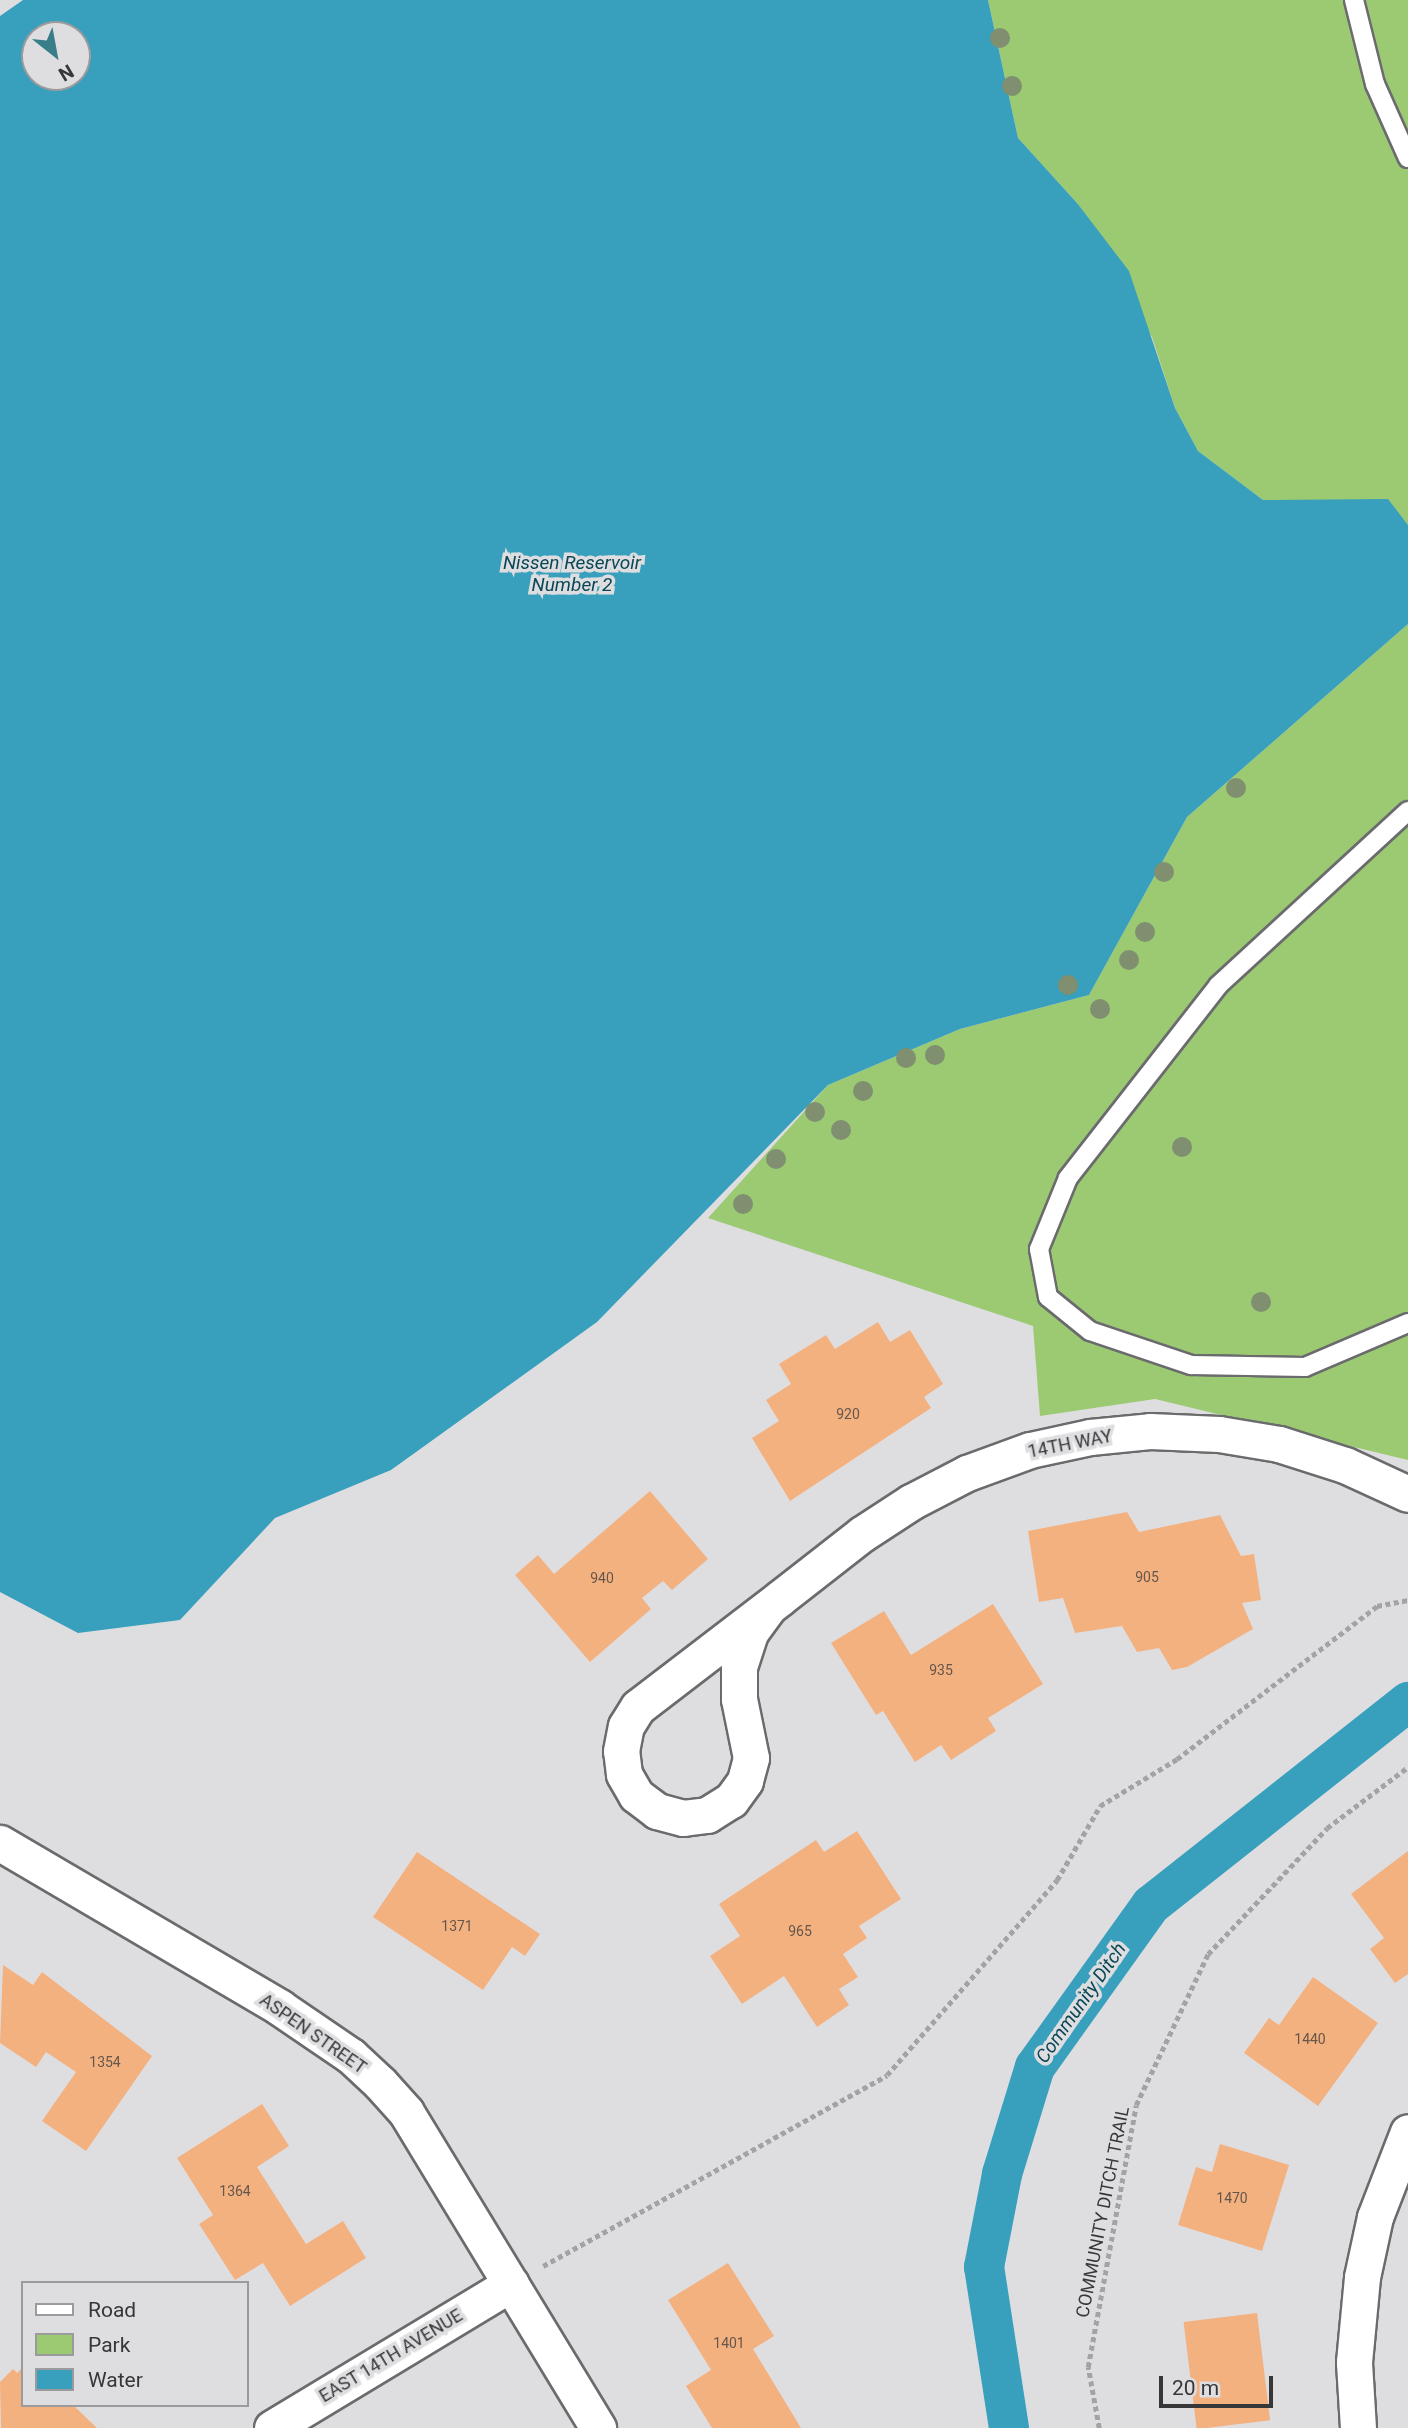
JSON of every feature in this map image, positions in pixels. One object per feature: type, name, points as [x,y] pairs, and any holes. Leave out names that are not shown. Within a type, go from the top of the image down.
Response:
[{"type":"street","name":"14TH WAY","points":[[768,1608],[750,1633],[739,1667],[739,1699],[751,1758],[745,1781],[731,1800],[707,1815],[683,1818],[657,1811],[636,1795],[624,1774],[621,1751],[626,1726],[638,1707],[862,1534],[922,1496],[967,1473],[1030,1450],[1090,1437],[1150,1431],[1219,1434],[1279,1444],[1345,1465],[1408,1494]]},
{"type":"street","name":"ASPEN STREET","points":[[0,1843],[279,2007],[351,2056],[406,2112],[598,2428]]},
{"type":"street","points":[[1358,2428],[1354,2362],[1362,2277],[1376,2217],[1408,2132]]},
{"type":"street","name":"EAST 14TH AVENUE","points":[[272,2428],[511,2284]]},
{"type":"lane","points":[[1354,0],[1375,84],[1408,158]]},
{"type":"lane","points":[[1408,811],[1218,986],[1068,1178],[1039,1249],[1048,1297],[1090,1332],[1191,1365],[1305,1367],[1408,1323]]},
{"type":"path","points":[[511,2284],[887,2075],[1058,1880],[1100,1805],[1177,1759],[1377,1606],[1408,1600]]},
{"type":"path","name":"COMMUNITY DITCH TRAIL","points":[[1098,2428],[1088,2367],[1136,2105],[1208,1954],[1327,1828],[1408,1767]]},
{"type":"green space","points":[[988,0],[1408,0],[1408,525],[1388,500],[1263,500],[1198,451],[1175,408],[1152,337],[1077,203],[1018,138]]},
{"type":"green space","points":[[1408,624],[1408,1460],[1155,1399],[1040,1416],[1033,1326],[708,1218],[828,1085],[960,1029],[1089,995],[1187,817]]},
{"type":"water","name":"Nissen Reservoir Number 2","points":[[23,0],[988,0],[1018,138],[1077,203],[1129,271],[1175,408],[1198,451],[1263,500],[1388,499],[1408,525],[1408,624],[1187,817],[1089,995],[960,1029],[828,1085],[597,1322],[391,1470],[275,1518],[180,1620],[78,1633],[0,1592],[0,16]]},
{"type":"building","points":[[878,1322],[890,1342],[910,1330],[943,1384],[924,1397],[931,1408],[790,1501],[752,1438],[779,1421],[766,1400],[791,1384],[779,1364],[826,1335],[835,1349]]},
{"type":"building","points":[[650,1491],[708,1559],[672,1590],[663,1581],[642,1598],[651,1609],[590,1662],[515,1575],[538,1555],[554,1574]]},
{"type":"building","points":[[1127,1512],[1139,1532],[1220,1515],[1241,1556],[1254,1554],[1261,1600],[1242,1603],[1253,1629],[1187,1667],[1172,1670],[1159,1648],[1137,1652],[1122,1626],[1075,1633],[1063,1598],[1039,1602],[1028,1531]]},
{"type":"building","points":[[993,1604],[1043,1684],[988,1718],[996,1731],[951,1760],[941,1745],[915,1762],[883,1711],[876,1715],[831,1643],[884,1611],[911,1655]]},
{"type":"building","points":[[857,1831],[901,1899],[859,1926],[867,1938],[843,1954],[858,1977],[839,1989],[849,2005],[817,2027],[784,1976],[742,2004],[710,1956],[740,1936],[719,1904],[816,1840],[824,1852]]},
{"type":"building","points":[[1408,1851],[1408,1974],[1395,1983],[1370,1949],[1384,1938],[1351,1894]]},
{"type":"building","points":[[417,1852],[540,1934],[525,1956],[512,1947],[483,1990],[373,1917]]},
{"type":"building","points":[[3,1965],[33,1985],[42,1972],[152,2056],[86,2151],[42,2121],[76,2072],[46,2052],[36,2067],[0,2043]]},
{"type":"building","points":[[1313,1977],[1378,2023],[1318,2106],[1244,2053],[1269,2018],[1279,2025]]},
{"type":"building","points":[[262,2104],[289,2146],[257,2167],[306,2244],[343,2221],[366,2258],[290,2306],[263,2263],[235,2280],[199,2224],[213,2215],[177,2158]]},
{"type":"building","points":[[1220,2144],[1289,2165],[1262,2251],[1178,2225],[1196,2167],[1212,2172]]},
{"type":"building","points":[[728,2263],[774,2336],[753,2349],[801,2428],[712,2428],[686,2386],[711,2370],[668,2300]]},
{"type":"building","points":[[1257,2313],[1270,2420],[1197,2428],[1184,2322]]},
{"type":"building","points":[[13,2369],[17,2373],[21,2369],[21,2407],[75,2407],[97,2428],[1,2428],[0,2382]]},
{"type":"waterway","name":"Community Ditch","points":[[1009,2428],[984,2267],[1002,2174],[1035,2067],[1151,1905],[1408,1702]]}]
